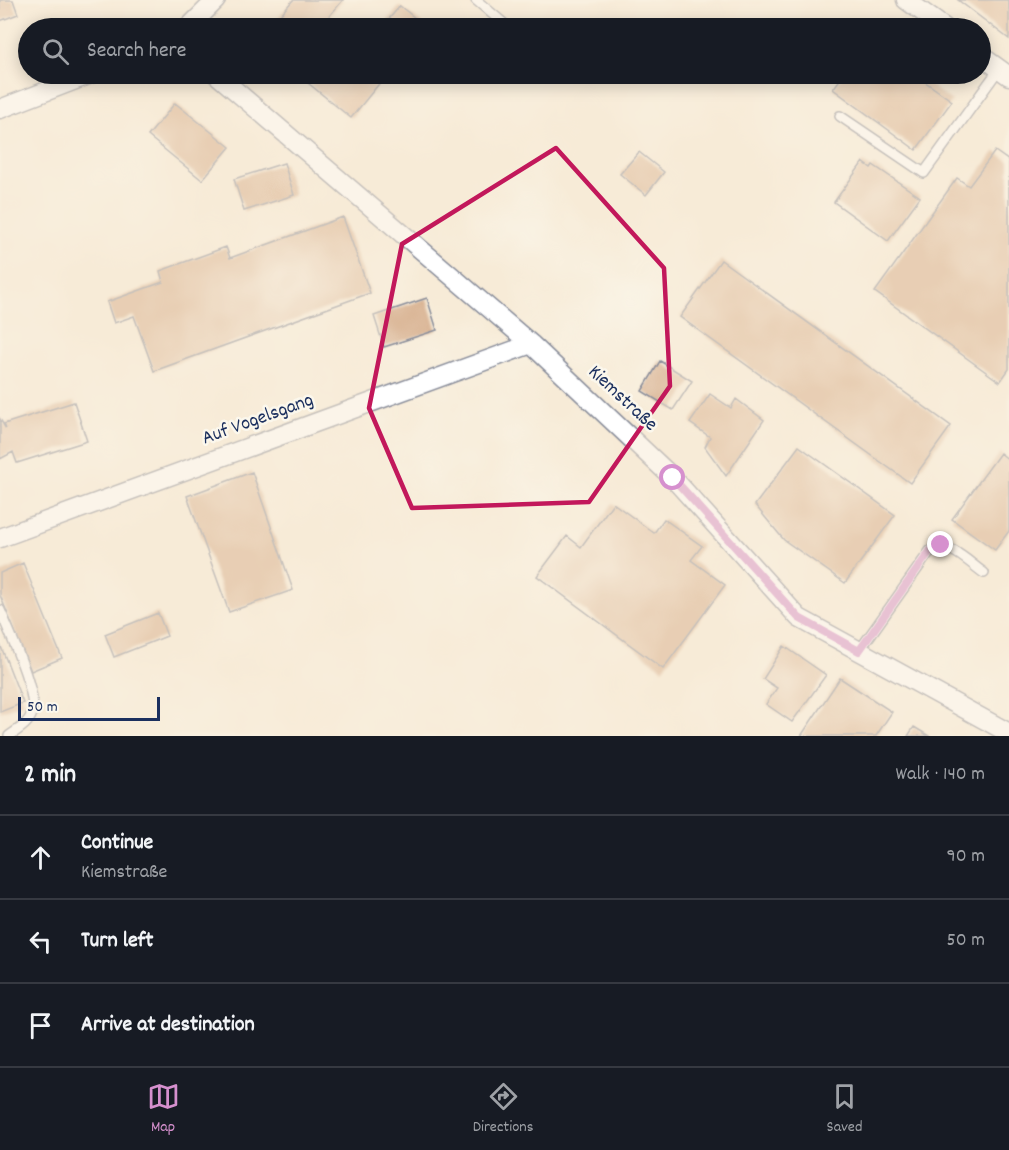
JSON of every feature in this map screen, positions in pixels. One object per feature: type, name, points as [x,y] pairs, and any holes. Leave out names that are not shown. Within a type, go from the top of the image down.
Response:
[{"type":"street","points":[[198,18],[216,0]]},
{"type":"street","points":[[906,0],[931,18]]},
{"type":"street","points":[[991,62],[1004,72]]},
{"type":"street","points":[[0,109],[65,84]]},
{"type":"street","name":"Kiemstraße","points":[[228,84],[531,344],[673,478],[799,618],[1009,733]]},
{"type":"street","name":"Auf Vogelsgang","points":[[0,538],[531,344]]},
{"type":"lane","points":[[476,0],[497,18]]},
{"type":"lane","points":[[840,116],[924,173],[1004,72]]},
{"type":"lane","points":[[859,651],[935,547],[941,545],[951,550],[984,573]]},
{"type":"lane","points":[[0,610],[20,659],[33,700],[32,714],[25,724],[9,736]]},
{"type":"highlighted area","points":[[556,148],[664,268],[670,386],[589,502],[412,508],[369,408],[402,244]]},
{"type":"building","points":[[0,0],[13,0],[18,14],[0,21]]},
{"type":"building","points":[[293,0],[343,0],[328,18],[278,18]]},
{"type":"building","points":[[958,0],[1009,0],[1009,39],[991,25],[991,18],[982,18]]},
{"type":"building","points":[[400,6],[415,18],[390,18]]},
{"type":"building","points":[[309,84],[379,84],[351,118]]},
{"type":"building","points":[[837,84],[928,84],[952,101],[916,150],[833,89]]},
{"type":"building","points":[[175,103],[230,147],[202,180],[148,136]]},
{"type":"building","points":[[995,151],[1009,161],[1009,369],[1000,382],[875,292],[957,178],[969,186]]},
{"type":"building","points":[[639,152],[664,172],[646,195],[620,174]]},
{"type":"building","points":[[863,162],[871,168],[873,165],[920,197],[888,241],[834,202]]},
{"type":"building","points":[[284,163],[294,195],[244,211],[234,179]]},
{"type":"building","points":[[343,217],[370,293],[154,371],[134,316],[114,323],[107,302],[163,282],[160,271],[226,247],[230,258]]},
{"type":"building","points":[[721,260],[951,426],[910,483],[680,317]]},
{"type":"building","points":[[427,298],[437,330],[384,347],[374,316]]},
{"type":"building","points":[[660,361],[692,381],[673,410],[642,391]]},
{"type":"building","points":[[710,394],[731,408],[736,399],[764,420],[726,476],[705,447],[710,437],[690,423]]},
{"type":"building","points":[[74,402],[87,441],[17,463],[13,452],[0,459],[0,419],[6,429],[4,424]]},
{"type":"building","points":[[799,446],[895,515],[845,583],[784,540],[755,505]]},
{"type":"building","points":[[1000,453],[1009,460],[1009,531],[995,550],[952,519]]},
{"type":"building","points":[[252,472],[293,590],[229,612],[187,496]]},
{"type":"building","points":[[613,503],[654,533],[664,519],[702,546],[691,560],[725,585],[663,669],[537,576],[567,536],[581,547]]},
{"type":"building","points":[[23,563],[62,658],[31,671],[0,595],[0,573]]},
{"type":"building","points":[[158,613],[167,636],[114,657],[105,634]]},
{"type":"building","points":[[0,644],[23,703],[0,712]]},
{"type":"building","points":[[784,646],[826,675],[792,722],[766,704],[777,688],[763,679]]},
{"type":"building","points":[[840,678],[892,712],[876,736],[801,736]]},
{"type":"building","points":[[914,727],[929,736],[908,736]]},
{"type":"route","points":[[673,478],[799,618],[859,651],[930,551],[941,545]]}]
